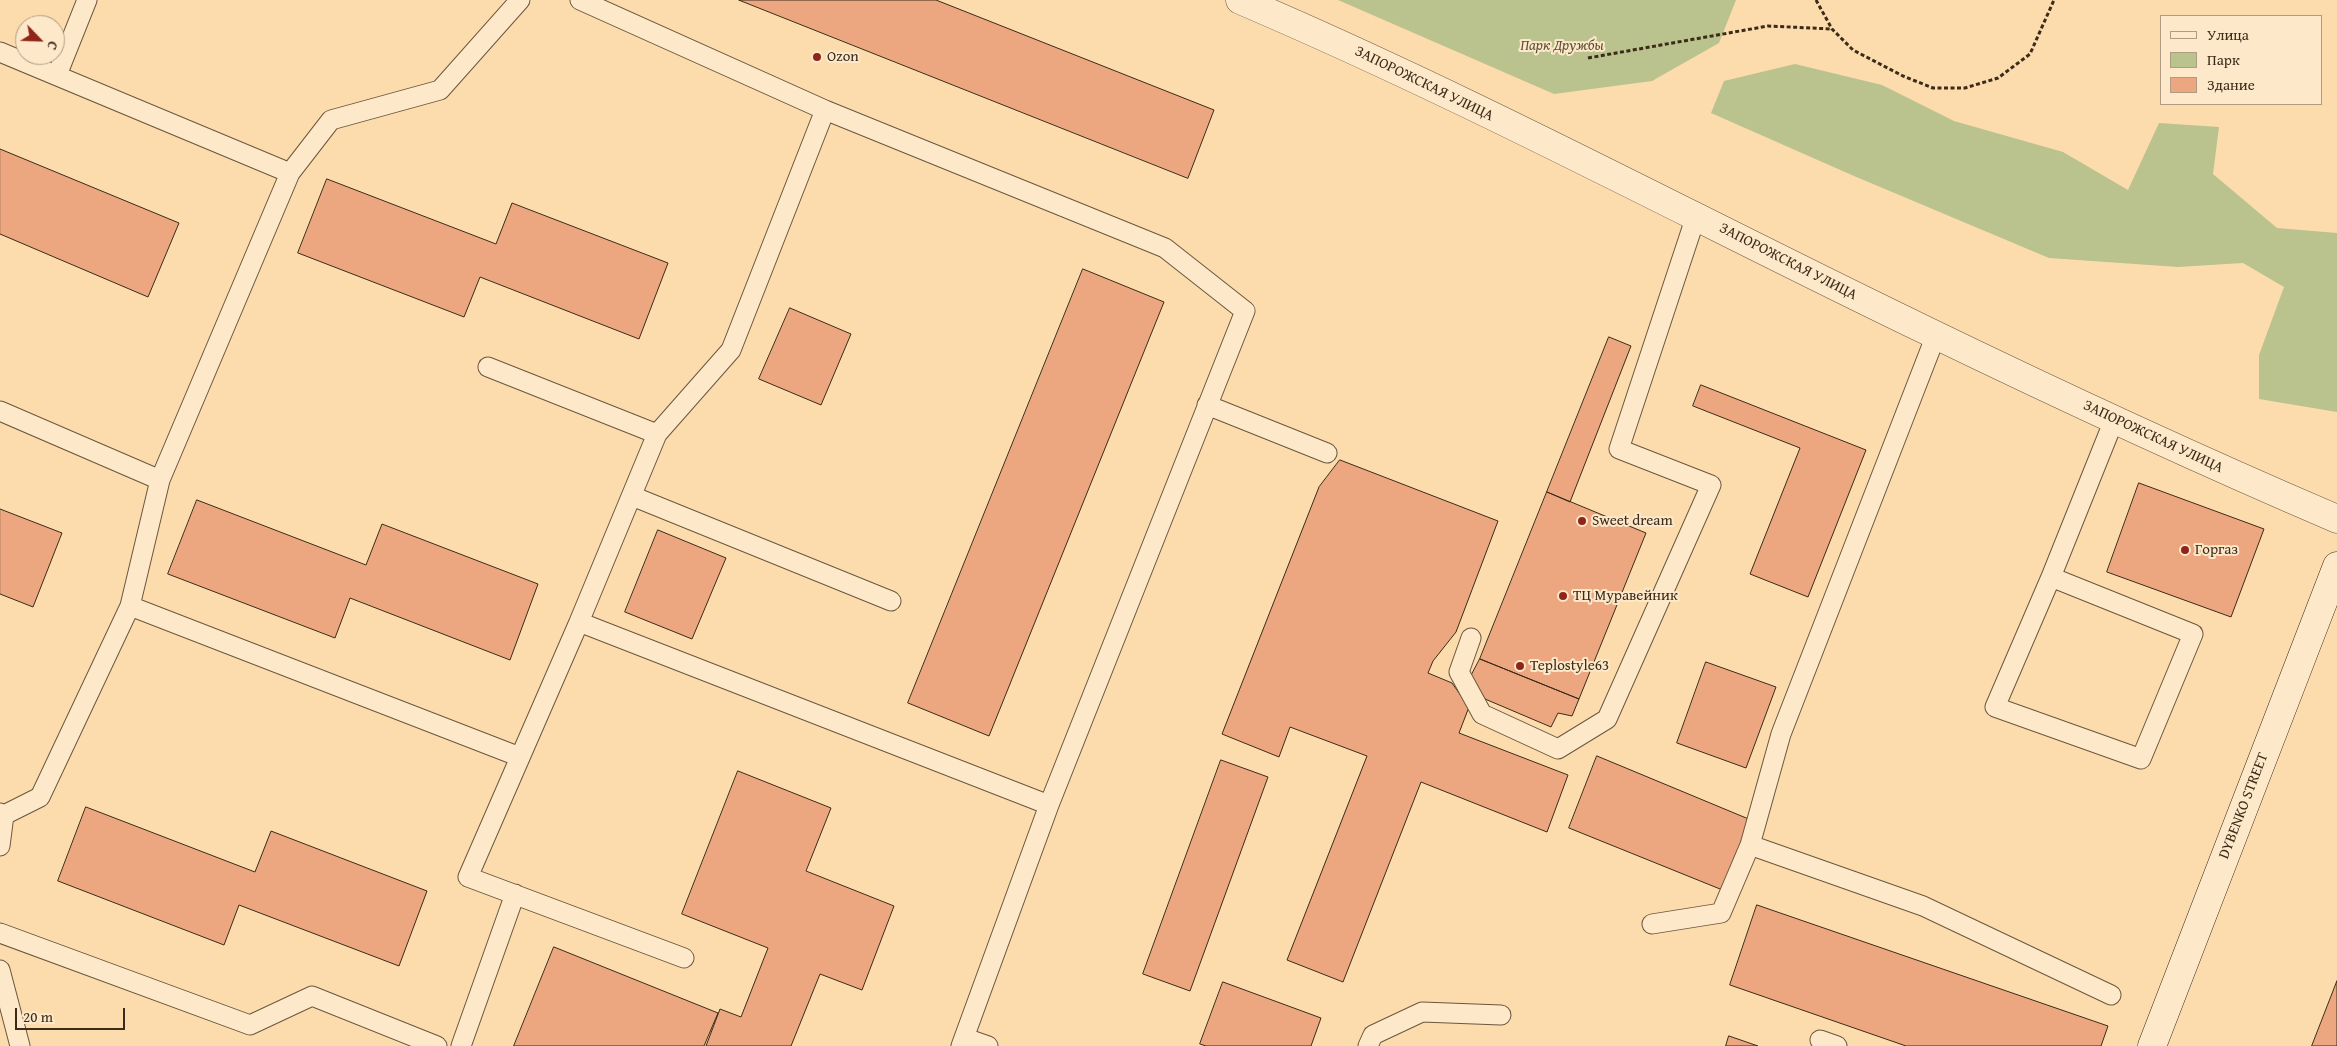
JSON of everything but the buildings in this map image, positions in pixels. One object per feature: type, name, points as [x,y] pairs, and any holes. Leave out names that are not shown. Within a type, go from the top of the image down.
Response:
[{"type":"street","name":"ЗАПОРОЖСКАЯ УЛИЦА","points":[[1240,0],[1350,49],[1696,216],[1936,335],[2177,450],[2337,519]]},
{"type":"street","name":"DYBENKO STREET","points":[[2152,1046],[2337,566]]},
{"type":"lane","points":[[57,75],[87,0]]},
{"type":"lane","points":[[0,846],[2,814],[40,797],[130,606],[160,480],[290,173],[331,120],[440,90],[520,0]]},
{"type":"lane","points":[[580,0],[825,110],[1165,248],[1245,312],[1049,805],[963,1042],[988,1046]]},
{"type":"lane","points":[[0,52],[290,173]]},
{"type":"lane","points":[[684,958],[468,877],[579,622],[657,434],[731,350],[825,110]]},
{"type":"lane","points":[[1471,638],[1459,672],[1482,714],[1558,749],[1607,719],[1711,485],[1619,449],[1696,216]]},
{"type":"lane","points":[[1652,924],[1721,913],[1750,845],[1781,734],[1936,335]]},
{"type":"lane","points":[[488,367],[657,434]]},
{"type":"lane","points":[[1207,405],[1327,453]]},
{"type":"lane","points":[[0,411],[160,480]]},
{"type":"lane","points":[[2051,578],[2193,634],[2141,759],[1995,707],[2051,578],[2114,420]]},
{"type":"lane","points":[[632,496],[891,601]]},
{"type":"lane","points":[[130,606],[520,757]]},
{"type":"lane","points":[[579,622],[1049,805]]},
{"type":"lane","points":[[1750,845],[1922,906],[2111,995]]},
{"type":"lane","points":[[460,1046],[515,894]]},
{"type":"lane","points":[[0,933],[250,1024],[312,996],[437,1046]]},
{"type":"lane","points":[[0,970],[20,1046]]},
{"type":"lane","points":[[1368,1046],[1373,1035],[1422,1012],[1501,1015]]},
{"type":"path","points":[[1816,0],[1832,29],[1853,50],[1904,76],[1933,88],[1965,88],[1998,78],[2030,54],[2054,0]]},
{"type":"path","points":[[1588,58],[1768,26],[1832,29]]},
{"type":"green space","name":"Парк Дружбы","points":[[1338,0],[1736,0],[1719,43],[1652,81],[1554,94]]},
{"type":"green space","points":[[1795,64],[1882,85],[1954,121],[2063,152],[2128,190],[2159,123],[2219,127],[2213,174],[2277,228],[2337,233],[2337,412],[2259,399],[2259,355],[2284,287],[2243,263],[2178,267],[2049,258],[1854,176],[1711,113],[1724,81]]},
{"type":"place","name":"Ozon","points":[[817,57]]},
{"type":"place","name":"Sweet dream","points":[[1582,521]]},
{"type":"place","name":"Горгаз","points":[[2185,550]]},
{"type":"place","name":"ТЦ Муравейник","points":[[1563,596]]},
{"type":"place","name":"Teplostyle63","points":[[1520,666]]}]
